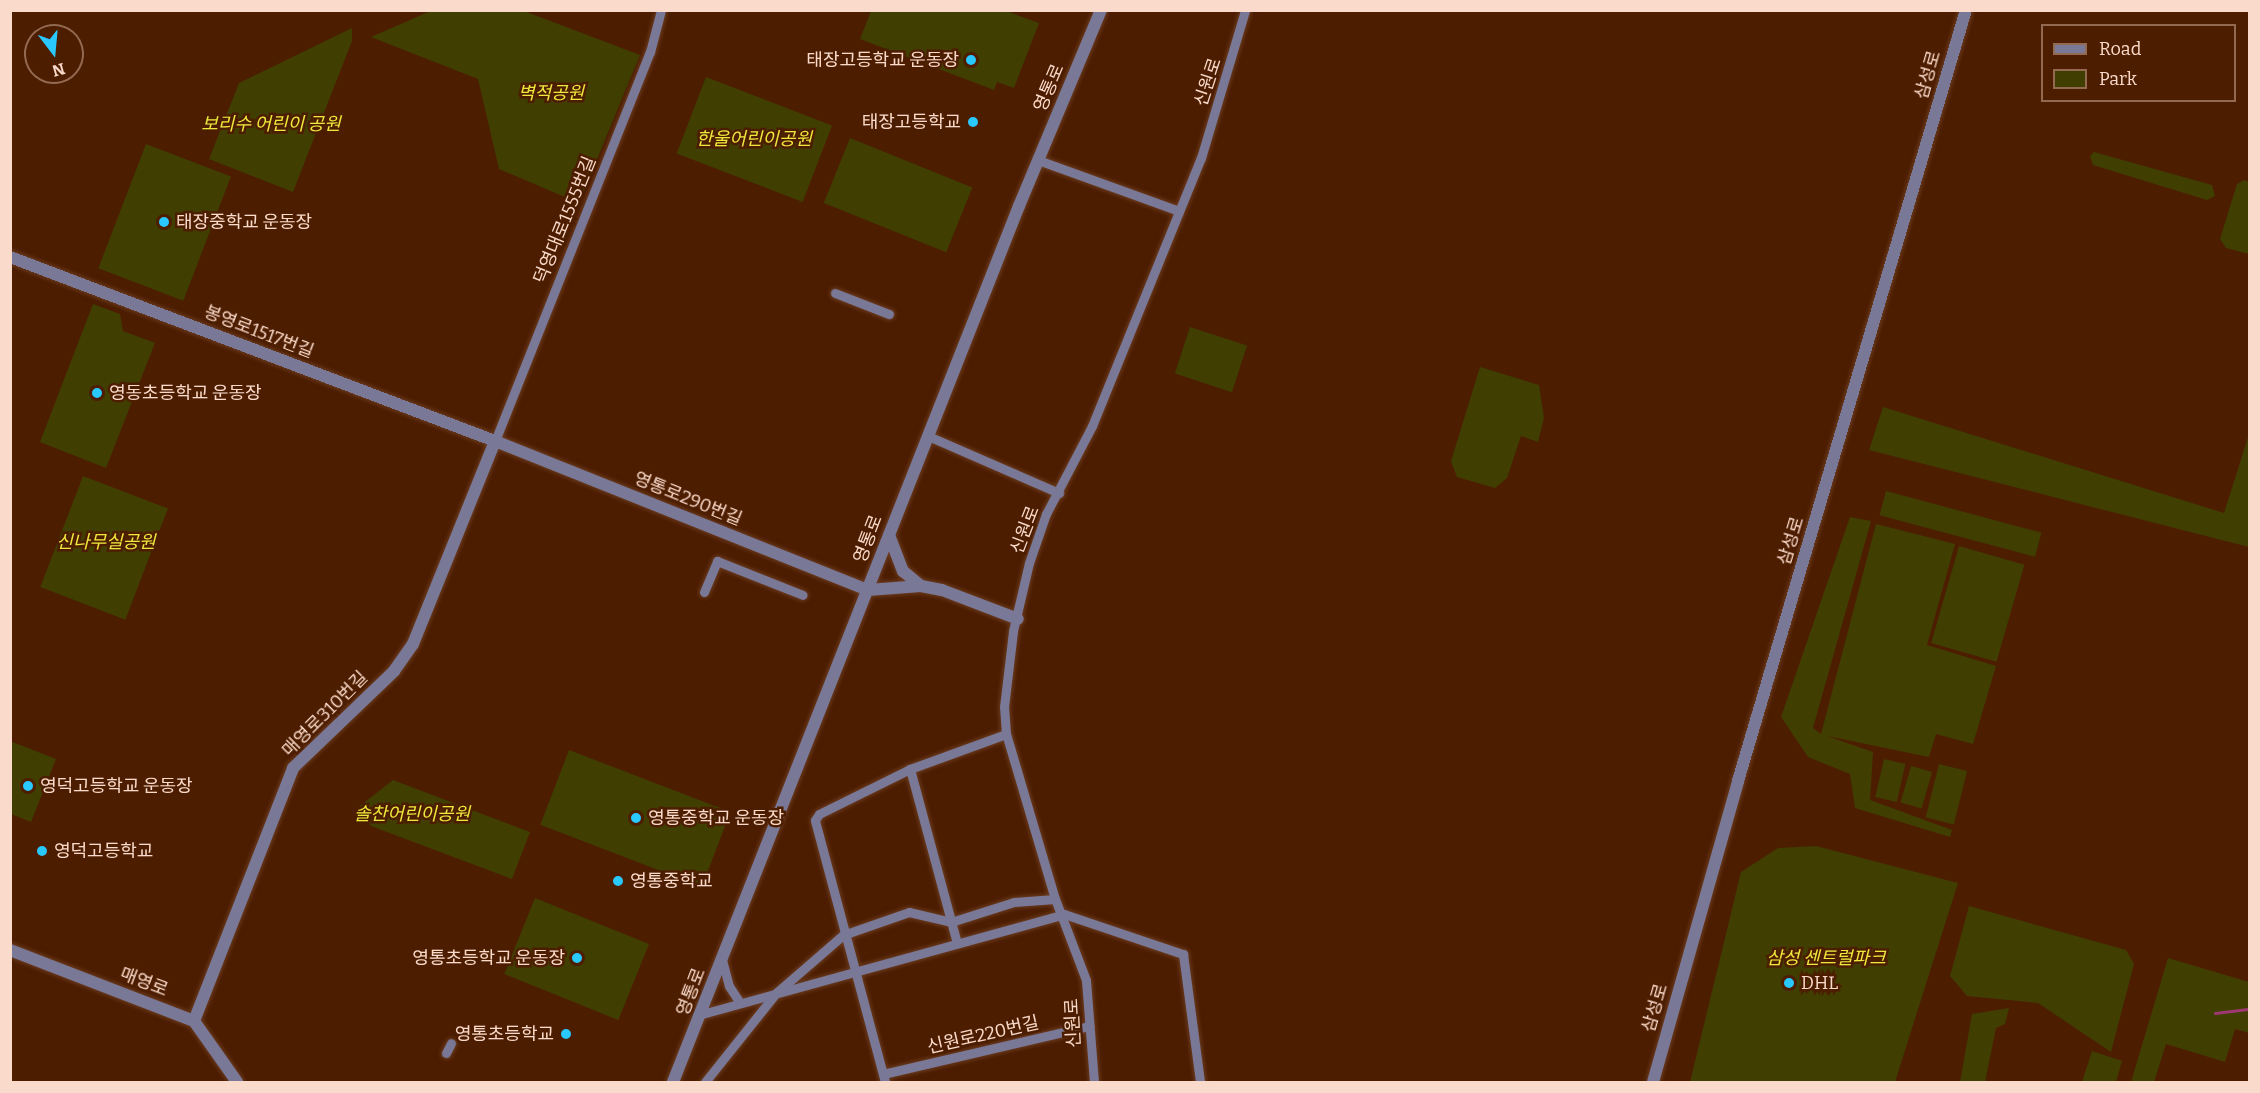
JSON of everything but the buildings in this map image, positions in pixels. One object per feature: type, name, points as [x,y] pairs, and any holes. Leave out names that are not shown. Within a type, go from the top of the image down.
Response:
[{"type":"street","name":"덕영대로1555번길","points":[[495,441],[645,63],[661,10]]},
{"type":"street","name":"영통로","points":[[673,1083],[1038,160],[1101,10]]},
{"type":"street","name":"신원로","points":[[1094,1083],[1086,980],[1064,914],[1055,899],[1006,734],[1004,707],[1029,563],[1046,514],[1092,426],[1205,147],[1245,10]]},
{"type":"street","name":"삼성로","points":[[1653,1083],[1738,781],[1966,10]]},
{"type":"street","points":[[1038,160],[1179,211]]},
{"type":"street","name":"봉영로1517번길","points":[[10,257],[495,441]]},
{"type":"street","points":[[835,293],[889,314]]},
{"type":"street","points":[[928,436],[1059,493]]},
{"type":"street","name":"영통로290번길","points":[[495,441],[868,590]]},
{"type":"street","name":"매영로310번길","points":[[194,1021],[293,768],[394,671],[413,644],[495,441]]},
{"type":"street","points":[[889,535],[903,571],[921,586]]},
{"type":"street","points":[[704,592],[717,561],[803,595]]},
{"type":"street","points":[[868,590],[921,586],[951,592],[998,614],[1018,619]]},
{"type":"street","points":[[884,1078],[856,972],[843,935],[815,820],[819,813],[910,769],[1006,734]]},
{"type":"street","points":[[910,769],[957,944]]},
{"type":"street","points":[[705,1083],[776,993],[843,935],[909,912],[951,922],[1014,902],[1055,899]]},
{"type":"street","points":[[702,1014],[1064,914],[1183,954],[1200,1083]]},
{"type":"street","name":"매영로","points":[[10,950],[194,1021]]},
{"type":"street","points":[[722,960],[729,986],[741,1003]]},
{"type":"street","points":[[194,1021],[237,1083]]},
{"type":"street","name":"신원로220번길","points":[[884,1078],[1090,1026]]},
{"type":"street","points":[[446,1053],[451,1043]]},
{"type":"green space","name":"벽적공원","points":[[433,10],[524,11],[640,55],[579,203],[499,169],[478,79],[371,37]]},
{"type":"green space","name":"태장고등학교 운동장","points":[[871,11],[1006,11],[1039,23],[1014,88],[997,82],[994,90],[860,39]]},
{"type":"green space","name":"보리수 어린이 공원","points":[[352,28],[352,41],[293,192],[209,159],[239,83]]},
{"type":"green space","name":"한울어린이공원","points":[[706,77],[832,125],[803,202],[677,154]]},
{"type":"green space","points":[[850,138],[972,187],[946,252],[824,203]]},
{"type":"green space","name":"태장중학교 운동장","points":[[146,144],[231,177],[183,301],[98,268]]},
{"type":"green space","points":[[2094,152],[2212,185],[2215,196],[2207,200],[2093,165],[2090,156]]},
{"type":"green space","points":[[2244,180],[2249,182],[2249,254],[2226,248],[2220,239],[2237,184]]},
{"type":"green space","name":"영동초등학교 운동장","points":[[93,304],[120,314],[123,331],[155,343],[106,468],[40,442]]},
{"type":"green space","points":[[1190,327],[1247,346],[1232,392],[1175,374]]},
{"type":"green space","points":[[1480,367],[1539,385],[1544,418],[1538,442],[1521,436],[1507,478],[1495,488],[1457,477],[1451,461]]},
{"type":"green space","points":[[1883,407],[2224,513],[2249,434],[2249,547],[1869,450]]},
{"type":"green space","name":"신나무실공원","points":[[83,476],[168,509],[125,620],[40,587]]},
{"type":"green space","points":[[1886,491],[2042,533],[2035,557],[1880,515]]},
{"type":"green space","points":[[1850,517],[1871,521],[1813,728],[1821,734],[1876,524],[1955,544],[1927,645],[1996,666],[1973,744],[1936,734],[1929,757],[1827,736],[1873,752],[1870,800],[1952,830],[1950,837],[1855,808],[1850,774],[1808,757],[1781,717]]},
{"type":"green space","points":[[1959,546],[2024,565],[1997,662],[1931,643]]},
{"type":"green space","name":"영덕고등학교 운동장","points":[[10,741],[56,759],[31,822],[11,814]]},
{"type":"green space","name":"영통중학교 운동장","points":[[569,750],[731,812],[702,887],[540,825]]},
{"type":"green space","points":[[1884,759],[1905,764],[1897,802],[1875,797]]},
{"type":"green space","points":[[1939,764],[1967,771],[1954,824],[1926,817]]},
{"type":"green space","points":[[1911,766],[1932,772],[1922,809],[1901,803]]},
{"type":"green space","name":"솔찬어린이공원","points":[[393,780],[530,832],[512,879],[371,826],[356,809]]},
{"type":"green space","name":"삼성 센트럴파크","points":[[1816,846],[1958,883],[1895,1082],[1690,1082],[1741,872],[1778,848]]},
{"type":"green space","name":"영통초등학교 운동장","points":[[535,898],[649,944],[618,1020],[504,974]]},
{"type":"green space","points":[[1969,906],[2126,950],[2134,964],[2111,1052],[2038,1003],[1967,996],[1950,976]]},
{"type":"green space","points":[[2168,958],[2249,982],[2249,1033],[2235,1029],[2225,1062],[2166,1044],[2154,1082],[2131,1082]]},
{"type":"green space","points":[[2009,1008],[2005,1024],[1996,1028],[1985,1082],[1960,1082],[1972,1014]]},
{"type":"green space","points":[[2092,1051],[2122,1061],[2116,1082],[2082,1082]]},
{"type":"waterway","points":[[2215,1013],[2250,1009]]},
{"type":"place","name":"태장고등학교 운동장","points":[[971,60]]},
{"type":"place","name":"태장고등학교","points":[[973,122]]},
{"type":"place","name":"태장중학교 운동장","points":[[164,222]]},
{"type":"place","name":"영동초등학교 운동장","points":[[97,393]]},
{"type":"place","name":"영덕고등학교 운동장","points":[[28,786]]},
{"type":"place","name":"영통중학교 운동장","points":[[636,818]]},
{"type":"place","name":"영덕고등학교","points":[[42,851]]},
{"type":"place","name":"영통중학교","points":[[618,881]]},
{"type":"place","name":"영통초등학교 운동장","points":[[577,958]]},
{"type":"place","name":"DHL","points":[[1789,983]]},
{"type":"place","name":"영통초등학교","points":[[566,1034]]}]
